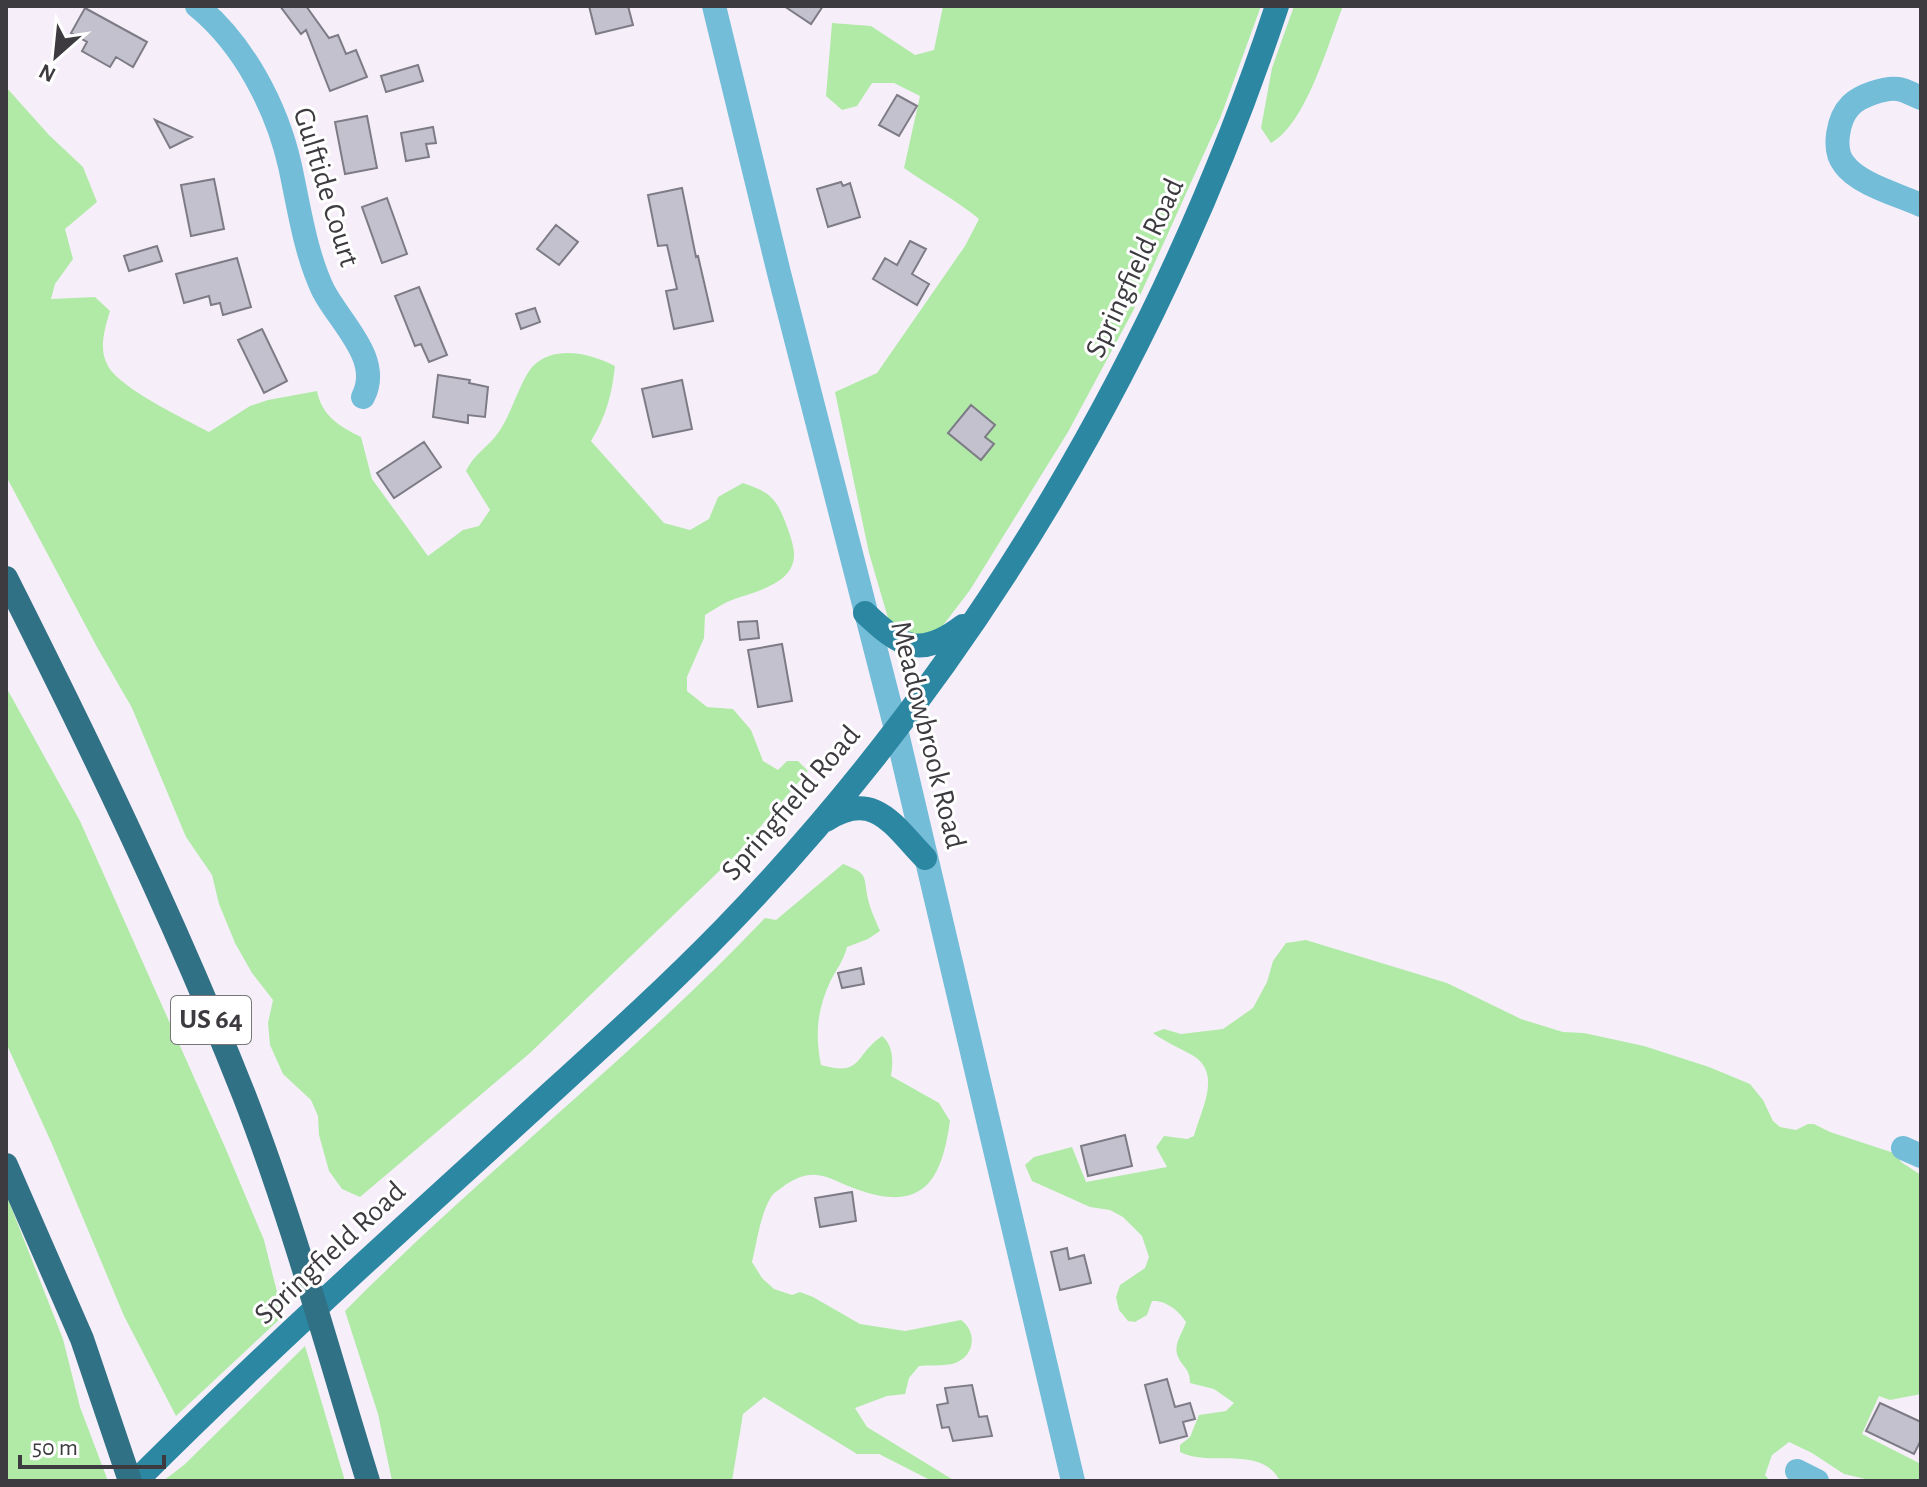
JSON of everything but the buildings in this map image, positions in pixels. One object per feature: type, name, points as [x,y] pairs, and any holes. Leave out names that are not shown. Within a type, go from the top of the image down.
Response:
[{"type":"highway","name":"US 64","points":[[6,578],[146,867],[244,1095],[302,1258],[368,1481]]},
{"type":"highway","points":[[6,1165],[82,1339],[133,1481]]},
{"type":"main road","name":"Springfield Road","points":[[133,1481],[724,929],[896,729],[978,614],[1063,478],[1132,353],[1198,213],[1247,92],[1277,6]]},
{"type":"main road","points":[[865,613],[890,637],[902,643],[919,645],[936,643],[978,614]]},
{"type":"main road","points":[[814,828],[851,807],[868,807],[883,816],[925,858]]},
{"type":"street","name":"Gulftide Court","points":[[197,6],[235,46],[275,118],[289,163],[301,223],[323,289],[370,372],[369,385],[363,397]]},
{"type":"street","name":"Meadowbrook Road","points":[[714,6],[896,729],[1073,1481]]},
{"type":"street","points":[[1921,98],[1896,88],[1865,96],[1850,106],[1840,126],[1838,150],[1842,163],[1856,176],[1921,205]]},
{"type":"green space","points":[[943,6],[1261,6],[1221,116],[1133,311],[1068,432],[970,590],[938,632],[918,637],[900,631],[888,618],[869,553],[835,392],[877,373],[965,246],[979,219],[904,168],[920,96],[894,83],[872,83],[857,106],[842,110],[826,96],[832,23],[871,26],[915,55],[934,50]]},
{"type":"green space","points":[[1294,6],[1343,6],[1305,101],[1284,133],[1271,143],[1261,128],[1272,68]]},
{"type":"green space","points":[[6,87],[83,167],[97,202],[65,229],[73,259],[55,284],[51,299],[95,297],[110,311],[103,346],[108,366],[126,384],[154,403],[209,432],[250,406],[317,391],[327,414],[361,437],[372,479],[428,556],[463,530],[479,526],[490,510],[466,471],[503,426],[533,366],[552,355],[585,355],[615,366],[608,405],[591,441],[664,523],[690,530],[709,519],[718,497],[743,483],[759,489],[775,502],[791,539],[794,554],[787,574],[770,586],[727,602],[705,615],[704,638],[687,677],[687,691],[707,707],[733,709],[751,730],[763,761],[778,770],[787,761],[798,761],[808,771],[737,854],[530,1053],[360,1197],[342,1189],[329,1171],[319,1135],[318,1116],[311,1100],[283,1074],[270,1045],[268,1023],[273,1000],[252,973],[235,943],[219,904],[212,875],[186,837],[132,708],[6,476]]},
{"type":"green space","points":[[6,687],[80,821],[225,1147],[264,1240],[283,1316],[176,1416],[124,1316],[6,1043]]},
{"type":"green space","points":[[843,864],[863,876],[880,931],[847,947],[830,982],[818,1023],[821,1065],[835,1068],[851,1066],[882,1036],[891,1049],[891,1076],[939,1103],[950,1121],[942,1159],[926,1186],[900,1197],[859,1190],[823,1176],[796,1179],[772,1195],[767,1204],[752,1262],[774,1289],[813,1297],[860,1324],[905,1331],[961,1320],[966,1325],[972,1344],[960,1361],[948,1365],[919,1366],[909,1378],[905,1394],[887,1396],[855,1408],[867,1427],[955,1481],[932,1481],[879,1454],[857,1454],[764,1397],[743,1414],[732,1481],[392,1481],[378,1414],[345,1311],[449,1212],[663,1019],[765,918],[776,920]]},
{"type":"green space","points":[[1306,940],[1447,983],[1521,1019],[1563,1032],[1584,1033],[1644,1046],[1709,1067],[1750,1084],[1780,1127],[1796,1130],[1814,1124],[1897,1154],[1901,1162],[1921,1175],[1921,1394],[1890,1400],[1879,1396],[1862,1434],[1921,1464],[1921,1481],[1874,1481],[1844,1474],[1789,1442],[1772,1455],[1765,1475],[1770,1481],[1280,1481],[1272,1470],[1261,1463],[1206,1458],[1180,1452],[1180,1445],[1190,1437],[1199,1415],[1226,1411],[1234,1403],[1214,1389],[1190,1383],[1189,1374],[1176,1350],[1186,1322],[1176,1310],[1162,1302],[1152,1301],[1147,1315],[1135,1322],[1128,1321],[1119,1310],[1116,1297],[1120,1285],[1145,1268],[1149,1257],[1142,1236],[1123,1217],[1110,1210],[1090,1207],[1032,1181],[1025,1165],[1034,1157],[1072,1147],[1086,1182],[1167,1167],[1156,1147],[1164,1136],[1187,1139],[1194,1136],[1205,1103],[1208,1081],[1206,1071],[1192,1055],[1153,1033],[1164,1029],[1181,1034],[1223,1029],[1253,1008],[1267,982],[1273,961],[1286,943]]},
{"type":"green space","points":[[6,1194],[63,1339],[80,1407],[108,1481],[6,1481]]},
{"type":"green space","points":[[305,1346],[345,1481],[163,1481],[184,1465]]}]
